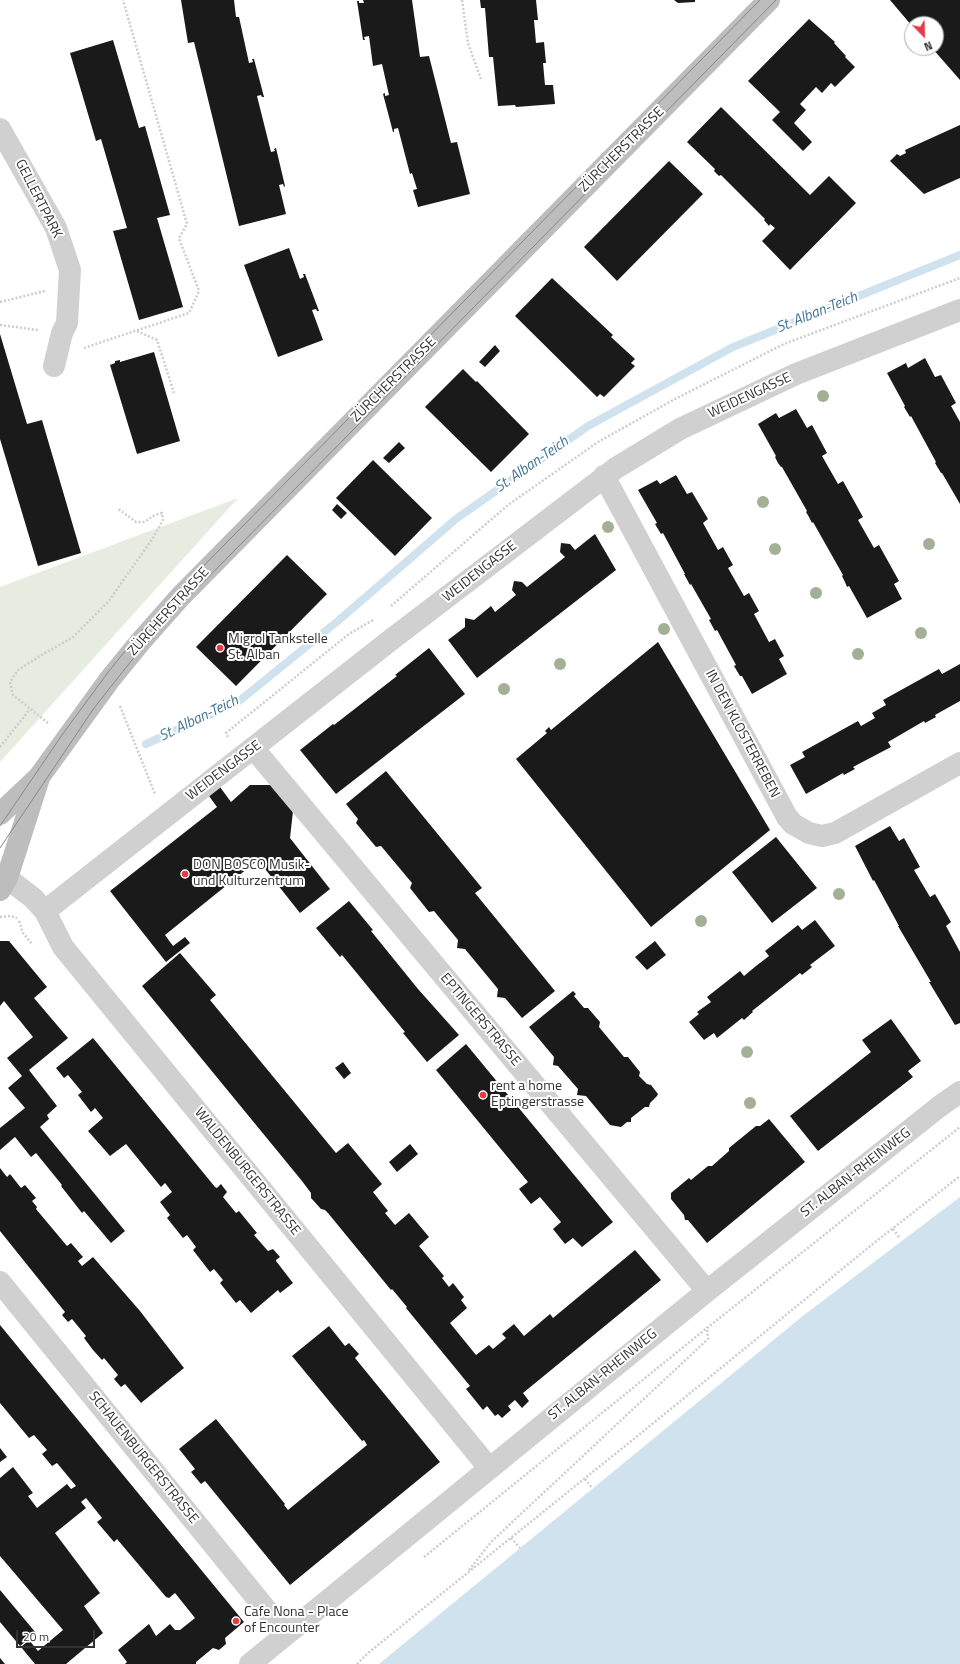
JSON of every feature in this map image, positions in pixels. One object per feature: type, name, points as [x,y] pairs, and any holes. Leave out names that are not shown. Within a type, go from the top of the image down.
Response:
[{"type":"main road","name":"ZÜRCHERSTRASSE","points":[[0,814],[39,777],[110,680],[141,641],[180,597],[769,0]]},
{"type":"main road","name":"ZÜRCHERSTRASSE","points":[[2,880],[39,777]]},
{"type":"street","name":"GELLERTPARK","points":[[0,129],[56,228],[70,270],[67,323],[62,333],[56,361]]},
{"type":"street","name":"WEIDENGASSE","points":[[46,911],[392,639],[604,476],[680,429],[796,374],[960,310]]},
{"type":"street","name":"IN DEN KLOSTERREBEN","points":[[604,476],[787,816],[793,824],[809,833],[822,836],[835,833],[960,763]]},
{"type":"street","name":"EPTINGERSTRASSE","points":[[254,749],[707,1291]]},
{"type":"street","name":"WALDENBURGERSTRASSE","points":[[2,880],[33,898],[46,911],[62,947],[489,1468]]},
{"type":"street","name":"ST. ALBAN-RHEINWEG","points":[[250,1664],[707,1291],[940,1106],[960,1092]]},
{"type":"street","name":"SCHAUENBURGERSTRASSE","points":[[0,1282],[286,1634]]},
{"type":"path","points":[[56,361],[189,313],[199,291],[179,238],[187,224],[124,0]]},
{"type":"path","points":[[462,0],[468,43],[481,79]]},
{"type":"path","points":[[0,302],[69,286]]},
{"type":"path","points":[[0,325],[62,333]]},
{"type":"path","points":[[136,331],[157,340],[174,393]]},
{"type":"path","points":[[0,747],[30,709],[13,695],[10,682],[18,670],[73,637],[108,602],[153,538],[163,520],[162,513],[155,515],[144,522],[136,522],[117,508]]},
{"type":"path","points":[[110,680],[164,817]]},
{"type":"path","points":[[422,1559],[707,1328],[960,1127]]},
{"type":"path","points":[[357,1664],[368,1653],[466,1573],[585,1479],[892,1229],[960,1176]]},
{"type":"path","points":[[892,1229],[899,1237]]},
{"type":"path","points":[[466,1573],[492,1541],[708,1339],[707,1291]]},
{"type":"path","points":[[585,1479],[592,1488]]},
{"type":"path","points":[[511,1538],[520,1548]]},
{"type":"shaded area","points":[[238,498],[0,762],[0,587]]},
{"type":"water","points":[[960,1197],[960,1664],[379,1664],[804,1315]]},
{"type":"building","points":[[181,0],[234,0],[236,17],[239,17],[249,63],[253,62],[252,59],[254,59],[264,97],[261,95],[257,96],[271,152],[275,151],[274,149],[276,148],[285,186],[284,187],[283,184],[279,185],[286,214],[239,226],[194,42],[188,43]]},
{"type":"building","points":[[363,0],[412,0],[420,57],[429,56],[451,143],[457,142],[470,194],[418,207],[413,190],[417,189],[412,173],[410,174],[398,128],[394,129],[393,132],[383,94],[385,93],[385,96],[389,95],[382,64],[373,66],[369,36],[364,37],[365,40],[363,40],[357,1],[359,1],[359,3],[364,3]]},
{"type":"building","points":[[480,0],[536,0],[538,20],[534,20],[536,43],[544,42],[546,63],[543,63],[545,85],[553,85],[555,104],[516,107],[515,105],[498,106],[493,57],[489,57],[485,8],[481,8]]},
{"type":"building","points":[[674,0],[695,0],[695,2],[678,3]]},
{"type":"building","points":[[890,0],[960,0],[960,80],[939,56],[944,56],[944,16],[904,17]]},
{"type":"building","points":[[809,19],[835,42],[834,43],[846,56],[845,57],[855,67],[835,87],[831,83],[822,93],[816,87],[800,104],[806,110],[794,123],[812,142],[803,151],[772,120],[780,112],[748,81]]},
{"type":"building","points":[[113,40],[139,128],[145,126],[170,215],[157,218],[183,307],[139,320],[113,231],[127,228],[101,139],[96,141],[70,53]]},
{"type":"building","points":[[721,107],[810,195],[829,176],[856,203],[790,270],[762,241],[775,228],[770,224],[769,226],[764,220],[765,219],[721,175],[719,176],[714,171],[715,169],[687,142]]},
{"type":"building","points":[[960,125],[960,178],[924,194],[890,161],[897,154],[900,156],[906,153],[905,150]]},
{"type":"building","points":[[669,161],[703,194],[617,281],[584,247]]},
{"type":"building","points":[[289,248],[300,279],[304,277],[303,274],[305,274],[319,311],[316,309],[312,310],[323,340],[278,357],[244,265]]},
{"type":"building","points":[[552,278],[613,335],[611,337],[635,359],[631,363],[635,366],[604,397],[600,394],[597,397],[515,316]]},
{"type":"building","points":[[0,334],[27,424],[42,420],[81,553],[38,566],[0,439]]},
{"type":"building","points":[[495,345],[500,351],[485,367],[479,362]]},
{"type":"building","points":[[154,352],[180,441],[137,454],[110,365],[115,363],[115,361],[120,360],[120,362]]},
{"type":"building","points":[[925,358],[935,377],[941,375],[956,403],[951,406],[960,422],[960,504],[935,463],[936,462],[911,416],[910,417],[904,407],[905,406],[887,373],[906,363],[908,368]]},
{"type":"building","points":[[463,369],[476,382],[477,381],[529,434],[491,472],[425,407]]},
{"type":"building","points":[[796,409],[807,428],[812,425],[827,453],[822,456],[838,484],[843,481],[863,517],[858,520],[874,548],[879,545],[899,581],[894,584],[902,599],[867,618],[849,586],[847,587],[842,576],[843,575],[813,522],[812,523],[806,512],[807,511],[782,467],[778,463],[775,457],[776,456],[758,424],[776,413],[779,418]]},
{"type":"building","points":[[399,442],[405,448],[389,463],[383,458]]},
{"type":"building","points":[[373,460],[432,518],[395,556],[336,498]]},
{"type":"building","points":[[676,475],[687,494],[692,492],[708,519],[703,523],[718,550],[723,547],[733,565],[728,568],[744,596],[749,593],[759,611],[754,614],[769,642],[775,639],[784,656],[779,659],[787,674],[752,694],[742,676],[740,676],[734,666],[736,665],[717,630],[715,631],[709,620],[711,619],[691,584],[690,585],[663,533],[661,534],[655,524],[657,523],[638,490],[657,480],[660,484]]},
{"type":"building","points":[[337,504],[347,513],[341,519],[332,510]]},
{"type":"building","points":[[595,534],[616,570],[477,678],[448,640],[465,627],[465,618],[474,620],[491,606],[495,612],[516,595],[512,590],[514,581],[522,582],[527,587],[565,557],[560,552],[561,543],[570,544],[575,550]]},
{"type":"building","points":[[287,555],[327,594],[236,686],[196,647]]},
{"type":"building","points":[[658,642],[770,830],[651,927],[516,759],[547,733],[545,731],[549,727],[551,730]]},
{"type":"building","points":[[429,648],[465,694],[336,794],[300,750],[397,676],[395,675]]},
{"type":"building","points":[[960,664],[960,701],[935,715],[936,717],[925,723],[924,721],[888,742],[891,747],[853,767],[855,769],[844,775],[843,773],[806,794],[790,765],[805,757],[802,752],[858,721],[861,726],[875,718],[872,713],[886,705],[883,700],[939,669],[942,674]]},
{"type":"building","points":[[386,771],[482,888],[475,893],[555,991],[522,1018],[505,998],[497,997],[498,989],[465,949],[457,948],[458,940],[434,911],[429,912],[410,888],[412,883],[381,846],[376,847],[356,823],[358,819],[346,804]]},
{"type":"building","name":"DON BOSCO Musik- und Kulturzentrum","points":[[250,785],[271,785],[293,811],[290,838],[330,889],[300,913],[258,860],[165,935],[173,946],[185,937],[190,943],[166,962],[110,891],[217,807],[209,796],[220,787],[231,802]]},
{"type":"building","points":[[890,826],[899,841],[904,838],[920,867],[914,870],[930,897],[935,894],[951,922],[946,926],[960,952],[960,1023],[955,1025],[929,982],[931,982],[898,926],[855,846]]},
{"type":"building","points":[[776,837],[817,888],[772,923],[732,872]]},
{"type":"building","points":[[349,901],[418,989],[459,1035],[427,1062],[403,1033],[405,1032],[342,955],[340,957],[316,928]]},
{"type":"building","points":[[815,920],[835,946],[810,965],[812,967],[802,975],[800,973],[752,1011],[753,1012],[744,1020],[742,1018],[717,1038],[714,1033],[704,1040],[689,1022],[699,1014],[697,1012],[711,1002],[707,997],[740,971],[744,976],[769,956],[765,951],[798,925],[802,930]]},
{"type":"building","points":[[0,941],[9,941],[47,987],[34,998],[68,1038],[29,1070],[57,1106],[47,1115],[49,1119],[40,1127],[125,1231],[111,1243],[84,1211],[82,1213],[36,1153],[31,1157],[15,1137],[0,1150],[0,1128],[25,1108],[8,1088],[22,1076],[7,1058],[33,1037],[4,1001],[0,1006]]},
{"type":"building","points":[[655,941],[666,955],[647,970],[635,957]]},
{"type":"building","points":[[180,953],[216,995],[210,1000],[336,1153],[348,1143],[382,1184],[373,1192],[388,1211],[385,1213],[395,1225],[409,1213],[429,1237],[419,1246],[444,1276],[442,1278],[449,1287],[453,1283],[464,1297],[461,1300],[467,1308],[450,1323],[476,1355],[489,1345],[493,1349],[506,1338],[502,1334],[514,1324],[524,1336],[550,1314],[553,1318],[635,1250],[661,1280],[523,1393],[529,1401],[522,1408],[515,1400],[508,1406],[511,1410],[502,1418],[498,1414],[495,1416],[487,1406],[483,1410],[466,1389],[470,1386],[406,1308],[407,1307],[392,1289],[391,1290],[328,1213],[321,1209],[311,1198],[311,1193],[302,1181],[142,986]]},
{"type":"building","points":[[573,991],[576,994],[574,996],[584,1008],[588,1008],[600,1022],[599,1027],[624,1057],[628,1057],[640,1072],[639,1076],[647,1084],[651,1085],[658,1094],[650,1103],[649,1107],[645,1107],[631,1118],[631,1122],[627,1122],[621,1127],[610,1125],[586,1096],[577,1095],[578,1089],[558,1066],[553,1065],[554,1057],[529,1027]]},
{"type":"building","points":[[891,1019],[921,1061],[908,1071],[913,1077],[818,1151],[790,1116],[871,1052],[862,1040]]},
{"type":"building","points":[[93,1038],[215,1187],[217,1188],[221,1184],[227,1192],[223,1197],[236,1213],[239,1211],[257,1233],[254,1235],[268,1251],[273,1249],[280,1257],[276,1261],[293,1283],[280,1293],[278,1290],[251,1313],[240,1300],[236,1303],[220,1283],[223,1280],[214,1269],[210,1272],[193,1250],[196,1247],[187,1235],[183,1238],[167,1218],[170,1215],[160,1202],[172,1192],[165,1183],[161,1187],[126,1144],[110,1156],[88,1131],[103,1118],[95,1108],[91,1112],[78,1095],[82,1092],[68,1075],[64,1078],[56,1068]]},
{"type":"building","points":[[466,1044],[613,1222],[582,1247],[573,1238],[565,1244],[553,1229],[561,1222],[540,1197],[531,1204],[519,1189],[528,1182],[436,1070]]},
{"type":"building","points":[[343,1062],[351,1073],[344,1079],[335,1068]]},
{"type":"building","points":[[769,1119],[805,1162],[707,1243],[688,1220],[685,1220],[684,1215],[671,1199],[671,1193],[689,1178],[691,1180],[708,1166],[712,1166],[729,1151],[729,1148],[756,1126],[760,1126]]},
{"type":"building","points":[[410,1144],[418,1154],[397,1172],[389,1162]]},
{"type":"building","points":[[0,1168],[7,1177],[10,1174],[21,1188],[25,1185],[36,1198],[32,1201],[37,1207],[36,1209],[67,1246],[71,1243],[83,1257],[78,1261],[82,1266],[93,1257],[140,1311],[184,1368],[141,1403],[125,1384],[121,1387],[114,1379],[118,1375],[104,1358],[102,1360],[93,1350],[84,1338],[86,1336],[72,1319],[68,1322],[62,1315],[65,1312],[0,1231]]},
{"type":"building","points":[[0,1325],[244,1622],[225,1638],[226,1644],[219,1650],[213,1648],[196,1662],[196,1664],[125,1664],[127,1662],[118,1650],[149,1624],[156,1636],[170,1624],[175,1630],[180,1630],[195,1618],[175,1593],[169,1598],[166,1597],[117,1539],[114,1542],[97,1522],[102,1518],[86,1498],[81,1502],[86,1508],[55,1533],[100,1593],[84,1606],[103,1633],[66,1664],[35,1664],[21,1647],[29,1640],[38,1651],[63,1630],[0,1556],[0,1478],[13,1467],[33,1493],[28,1496],[37,1508],[67,1484],[71,1489],[76,1486],[57,1463],[52,1466],[42,1454],[47,1450],[34,1435],[29,1438],[0,1403]]},
{"type":"building","points":[[329,1326],[345,1346],[349,1343],[359,1354],[355,1358],[440,1462],[290,1585],[205,1481],[201,1484],[191,1472],[195,1469],[179,1449],[216,1419],[285,1504],[284,1505],[288,1510],[367,1445],[364,1440],[362,1441],[292,1356]]},
{"type":"building","points":[[0,1448],[7,1457],[0,1462]]},
{"type":"building","points":[[0,1590],[36,1633],[20,1646],[0,1622]]},
{"type":"building","points":[[0,1658],[5,1664],[0,1664]]},
{"type":"waterway","name":"St. Alban-Teich","points":[[146,744],[238,702],[339,620],[456,519],[588,426],[733,347],[960,255]]},
{"type":"tram line","points":[[0,826],[62,735],[109,671],[143,629],[760,0]]},
{"type":"tram line","points":[[0,848],[94,708],[132,660],[173,613],[776,0]]},
{"type":"place","name":"Migrol Tankstelle St. Alban","points":[[220,648]]},
{"type":"place","name":"DON BOSCO Musik- und Kulturzentrum","points":[[185,874]]},
{"type":"place","name":"rent a home Eptingerstrasse","points":[[483,1095]]},
{"type":"place","name":"Cafe Nona - Place of Encounter","points":[[236,1621]]}]
